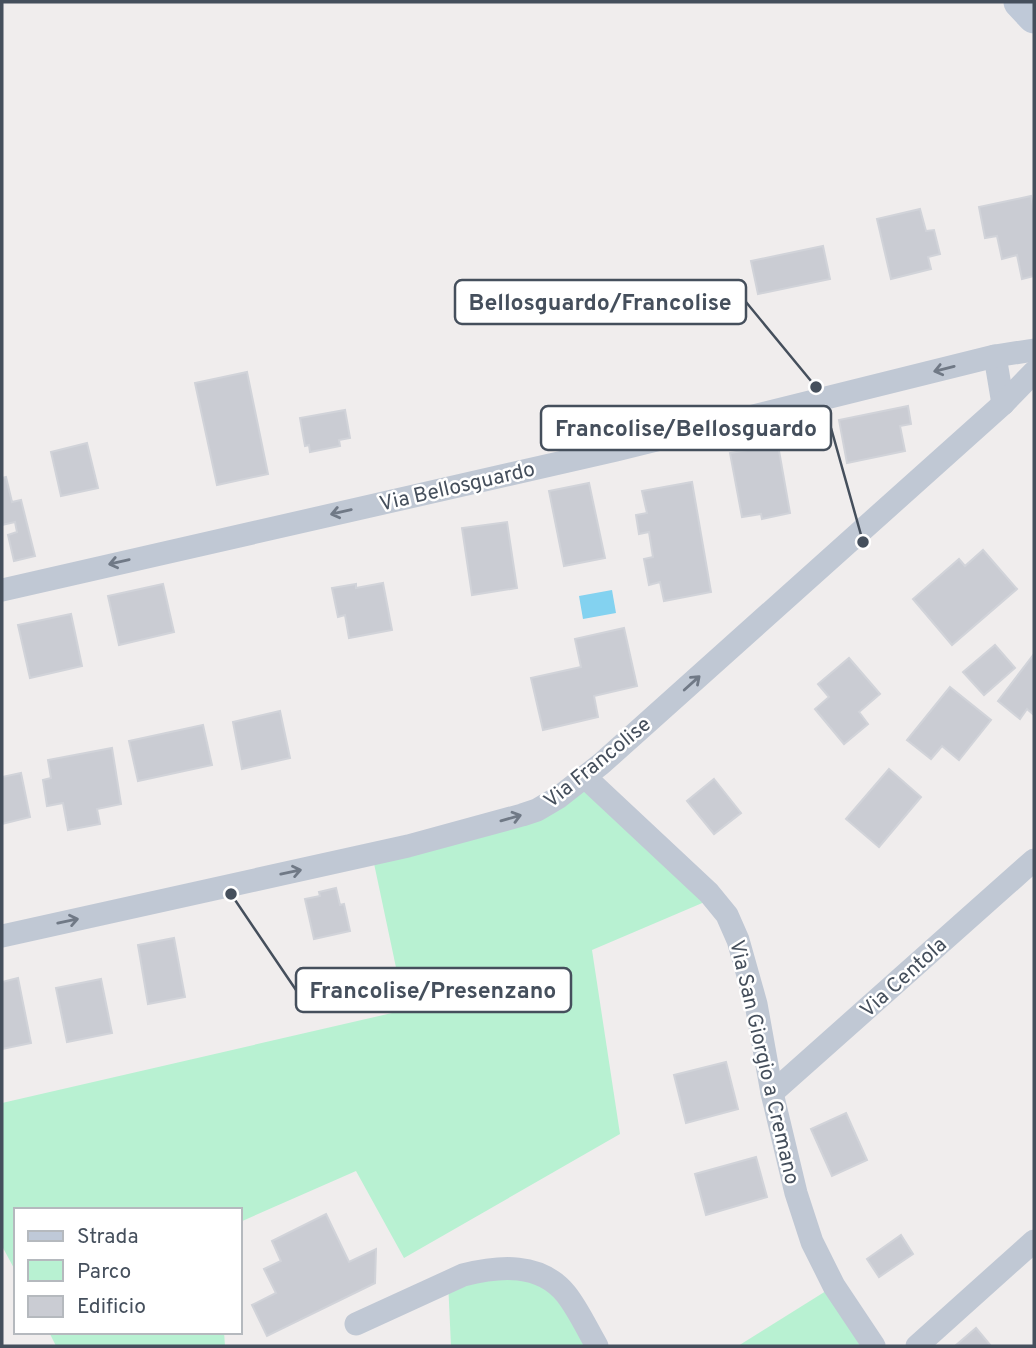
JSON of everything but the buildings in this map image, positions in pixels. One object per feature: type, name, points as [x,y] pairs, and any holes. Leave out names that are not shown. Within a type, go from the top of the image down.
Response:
[{"type":"main road","points":[[1020,2],[1034,17]]},
{"type":"street","name":"Via Bellosguardo","points":[[2,590],[617,450],[995,356],[1034,350]]},
{"type":"street","points":[[995,356],[1003,404]]},
{"type":"street","name":"Via Francolise","points":[[2,936],[421,843],[537,810],[585,777],[1003,404],[1034,372]]},
{"type":"street","name":"Via San Giorgio a Cremano","points":[[585,777],[709,893],[727,915],[738,940],[756,1004],[772,1093],[796,1193],[812,1242],[830,1279],[874,1346]]},
{"type":"street","name":"Via Centola","points":[[772,1093],[1034,860]]},
{"type":"street","points":[[917,1346],[1034,1241]]},
{"type":"street","points":[[356,1324],[463,1275],[480,1270],[513,1268],[545,1276],[558,1285],[568,1296],[597,1346]]},
{"type":"green space","points":[[585,777],[714,898],[592,950],[620,1134],[404,1258],[356,1171],[242,1221],[242,1208],[14,1208],[14,1268],[2,1246],[2,1103],[405,1010],[372,854],[537,810]]},
{"type":"green space","points":[[531,1271],[597,1346],[451,1346],[448,1281]]},
{"type":"green space","points":[[834,1286],[874,1346],[738,1346]]},
{"type":"green space","points":[[50,1334],[224,1334],[225,1346],[56,1346]]},
{"type":"water","points":[[612,590],[616,613],[583,619],[579,596]]},
{"type":"place","name":"Bellosguardo/Francolise","points":[[816,387]]},
{"type":"place","name":"Francolise/Bellosguardo","points":[[863,542]]},
{"type":"place","name":"Francolise/Presenzano","points":[[231,894]]}]
